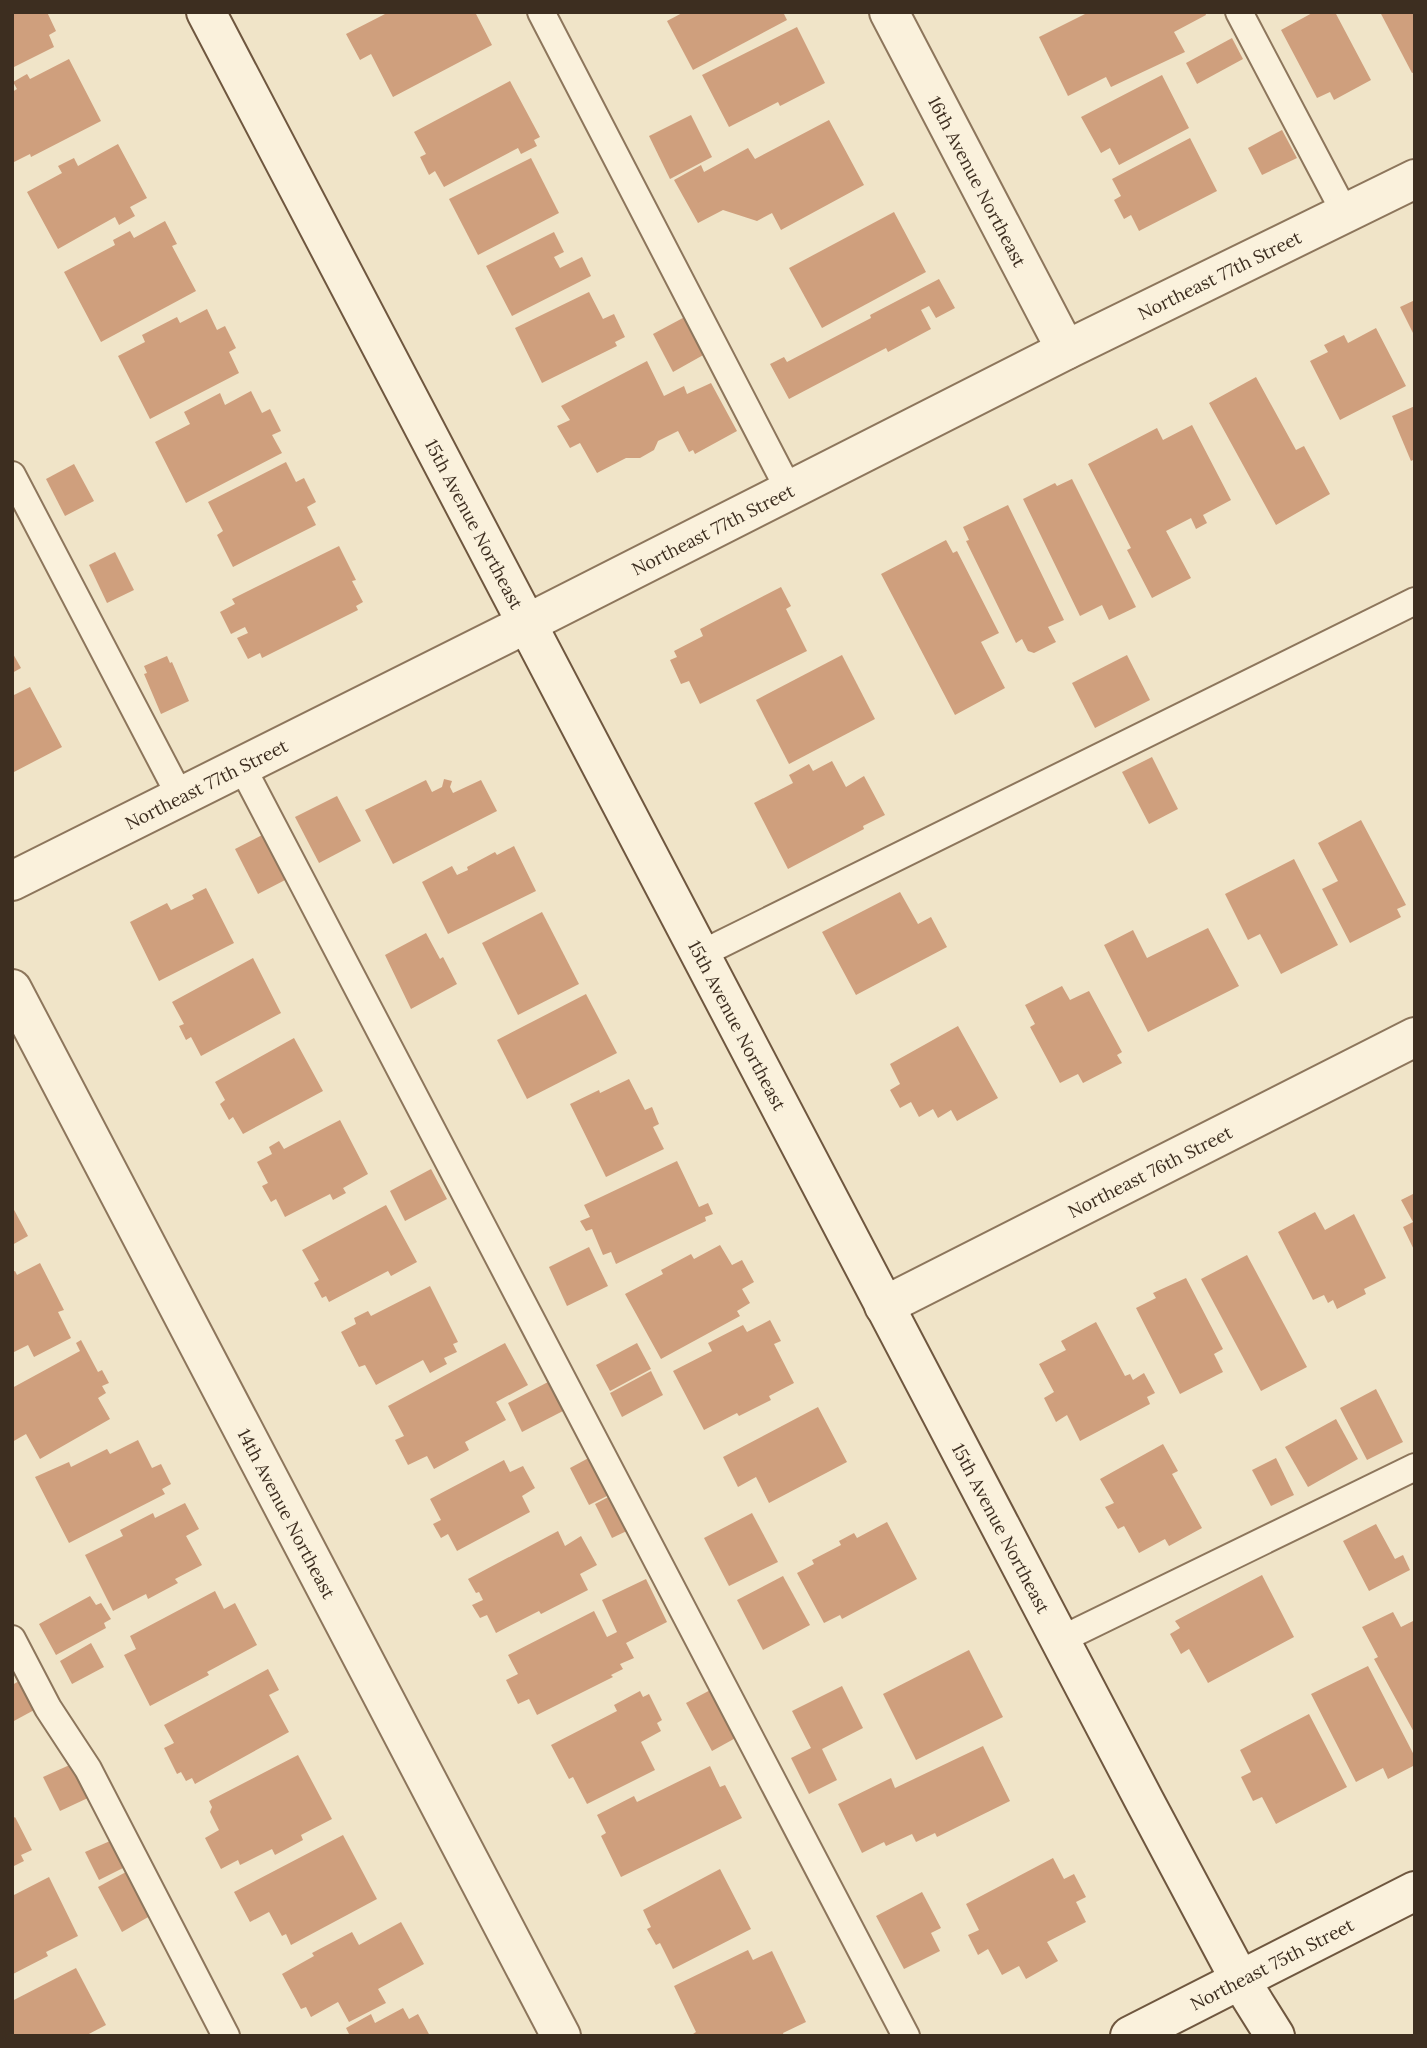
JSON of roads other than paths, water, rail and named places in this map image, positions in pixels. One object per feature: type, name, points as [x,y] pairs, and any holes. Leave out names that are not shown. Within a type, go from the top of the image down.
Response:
[{"type":"street","name":"15th Avenue Northeast","points":[[206,12],[1060,1640],[1240,1980],[1275,2036]]},
{"type":"street","name":"16th Avenue Northeast","points":[[889,12],[1066,350]]},
{"type":"street","name":"Northeast 77th Street","points":[[12,881],[1066,350],[1415,179]]},
{"type":"street","name":"14th Avenue Northeast","points":[[12,989],[561,2036]]},
{"type":"street","name":"Northeast 76th Street","points":[[884,1306],[1415,1037]]},
{"type":"street","name":"Northeast 75th Street","points":[[1130,2036],[1415,1891]]},
{"type":"lane","points":[[541,12],[789,490]]},
{"type":"lane","points":[[1239,12],[1345,213]]},
{"type":"lane","points":[[12,475],[180,796]]},
{"type":"lane","points":[[699,954],[1415,601]]},
{"type":"lane","points":[[241,765],[906,2036]]},
{"type":"lane","points":[[1060,1640],[1415,1467]]},
{"type":"lane","points":[[12,1639],[48,1708],[88,1769],[226,2036]]}]
